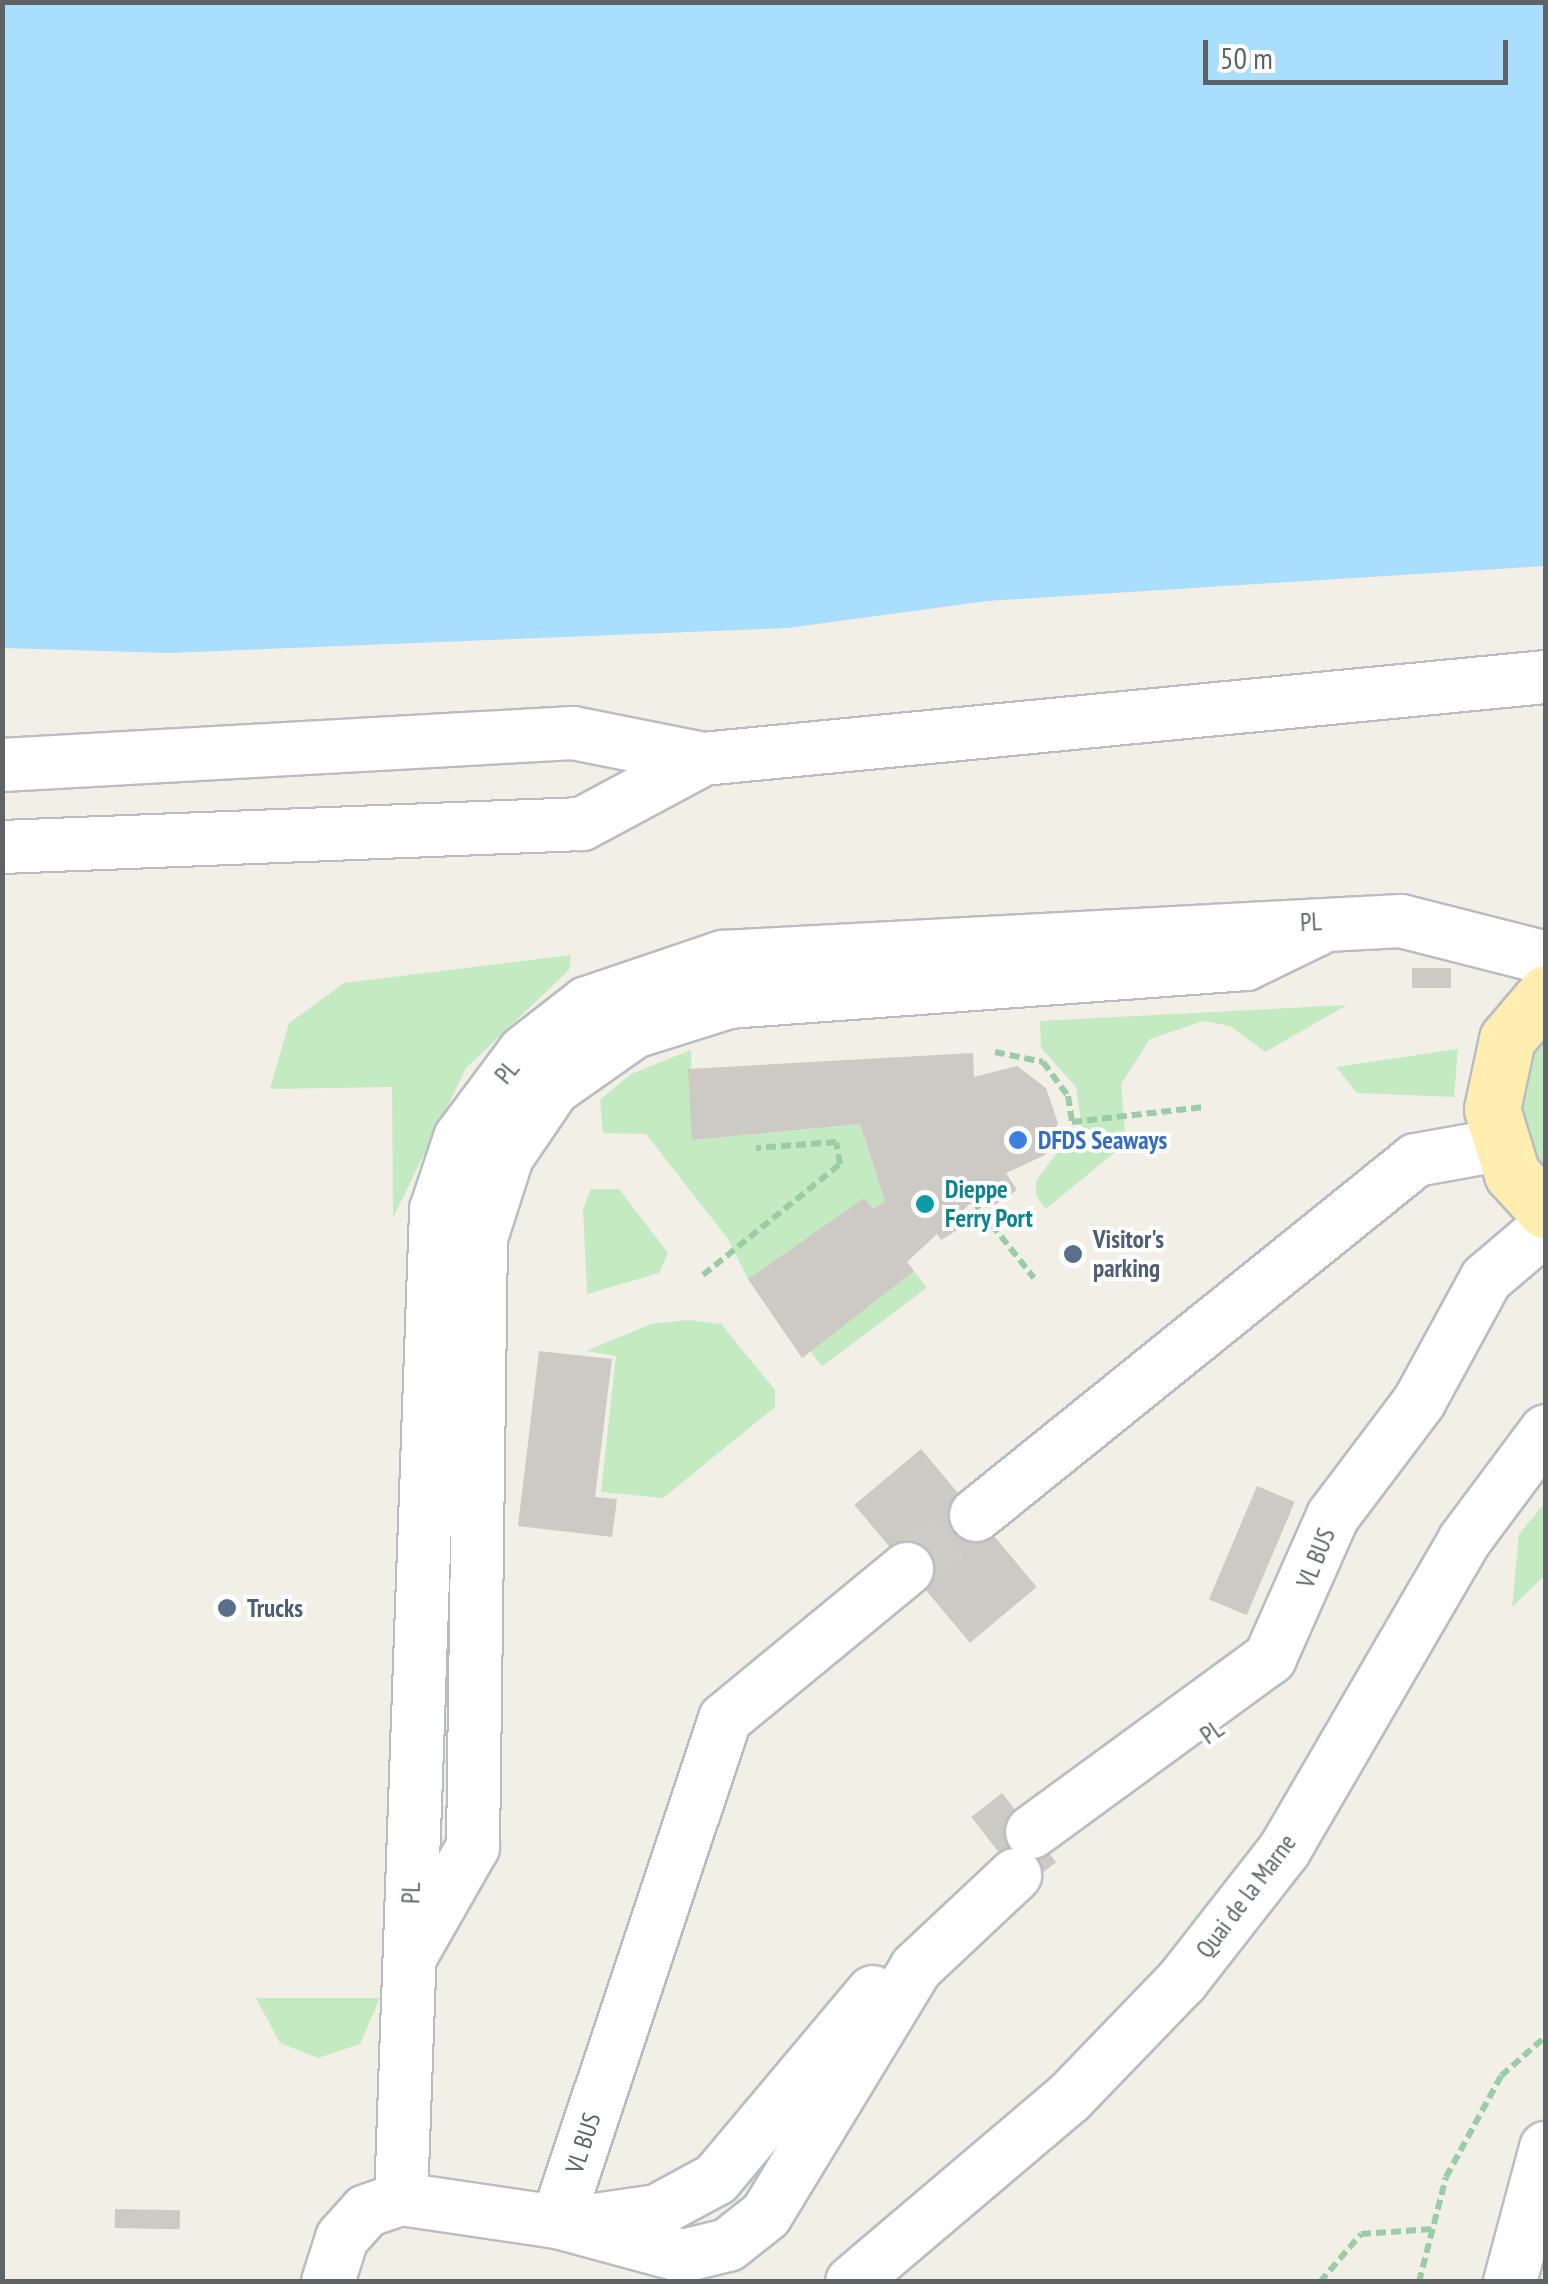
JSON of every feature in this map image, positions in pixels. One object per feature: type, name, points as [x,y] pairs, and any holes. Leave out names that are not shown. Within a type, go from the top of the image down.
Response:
[{"type":"main road","points":[[1546,993],[1507,1038],[1495,1073],[1498,1145],[1546,1210]]},
{"type":"street","points":[[2,765],[573,733],[703,760],[1546,677]]},
{"type":"street","points":[[2,847],[582,824],[703,760]]},
{"type":"street","name":"PL","points":[[401,2199],[436,1210],[460,1138],[524,1052],[586,1002],[723,956],[1335,921],[1401,921],[1546,958]]},
{"type":"street","points":[[976,1515],[1416,1160],[1498,1145]]},
{"type":"street","name":"VL BUS","points":[[907,1570],[725,1719],[557,2222],[630,2220],[716,2179],[948,1902],[1024,1853],[1270,1658],[1333,1516],[1418,1402],[1486,1279],[1546,1228]]},
{"type":"street","name":"Quai de la Marne","points":[[852,2282],[1070,2098],[1182,1981],[1285,1849],[1464,1541],[1546,1432]]},
{"type":"street","points":[[1510,2282],[1546,2148]]},
{"type":"street","points":[[328,2282],[342,2238],[366,2211],[401,2199],[557,2222]]},
{"type":"path","points":[[995,1052],[1042,1062],[1068,1096],[1072,1122],[1204,1107]]},
{"type":"path","points":[[703,1275],[840,1164],[836,1142],[756,1148]]},
{"type":"path","points":[[972,1201],[1034,1278]]},
{"type":"path","points":[[1419,2282],[1446,2177],[1501,2076],[1546,2036]]},
{"type":"path","points":[[1320,2282],[1361,2234],[1433,2229]]},
{"type":"green space","points":[[571,955],[569,970],[466,1068],[393,1218],[392,1087],[270,1089],[289,1023],[344,983]]},
{"type":"green space","points":[[1347,1005],[1265,1052],[1230,1026],[1203,1021],[1150,1039],[1121,1084],[1126,1143],[1046,1209],[1036,1196],[1036,1181],[1059,1150],[1080,1149],[1082,1128],[1076,1087],[1041,1048],[1040,1021]]},
{"type":"green space","points":[[1545,1022],[1545,1182],[1524,1151],[1516,1076]]},
{"type":"green space","points":[[1458,1049],[1454,1097],[1357,1093],[1336,1067]]},
{"type":"green space","points":[[691,1050],[693,1140],[860,1124],[885,1201],[873,1209],[863,1199],[748,1279],[728,1239],[646,1134],[603,1133],[600,1100],[631,1074]]},
{"type":"green space","points":[[591,1189],[619,1189],[668,1253],[659,1273],[587,1294],[583,1209]]},
{"type":"green space","points":[[914,1271],[927,1288],[822,1367],[809,1350]]},
{"type":"green space","points":[[688,1320],[721,1324],[775,1390],[775,1407],[663,1498],[601,1492],[616,1356],[586,1351],[651,1324]]},
{"type":"green space","points":[[1545,1503],[1545,1575],[1512,1607],[1519,1534]]},
{"type":"green space","points":[[256,1998],[380,1998],[360,2044],[318,2058],[280,2043]]},
{"type":"water","points":[[2,3],[1545,3],[1545,566],[987,601],[788,628],[169,653],[3,648]]},
{"type":"building","points":[[1412,968],[1451,968],[1451,988],[1412,988]]},
{"type":"building","name":"Dieppe Ferry Port","points":[[973,1053],[974,1077],[1017,1066],[1046,1088],[1058,1123],[1045,1155],[1006,1173],[1017,1190],[993,1206],[983,1191],[956,1217],[962,1227],[941,1240],[937,1234],[907,1262],[914,1271],[802,1358],[748,1279],[864,1198],[873,1209],[885,1201],[860,1124],[692,1140],[688,1069]]},
{"type":"building","points":[[539,1351],[612,1359],[595,1497],[617,1499],[612,1537],[518,1526]]},
{"type":"building","points":[[921,1449],[1037,1587],[970,1643],[854,1505]]},
{"type":"building","points":[[1257,1486],[1295,1502],[1247,1615],[1209,1599]]},
{"type":"building","points":[[1002,1793],[1056,1862],[1025,1886],[971,1817]]},
{"type":"building","points":[[115,2209],[180,2210],[180,2229],[115,2228]]},
{"type":"tunnel","points":[[907,1569],[976,1515]]},
{"type":"place","name":"DFDS Seaways","points":[[1018,1140]]},
{"type":"place","name":"Dieppe Ferry Port","points":[[925,1204]]},
{"type":"place","name":"Visitor's parking","points":[[1073,1254]]},
{"type":"place","name":"Trucks","points":[[227,1608]]}]
